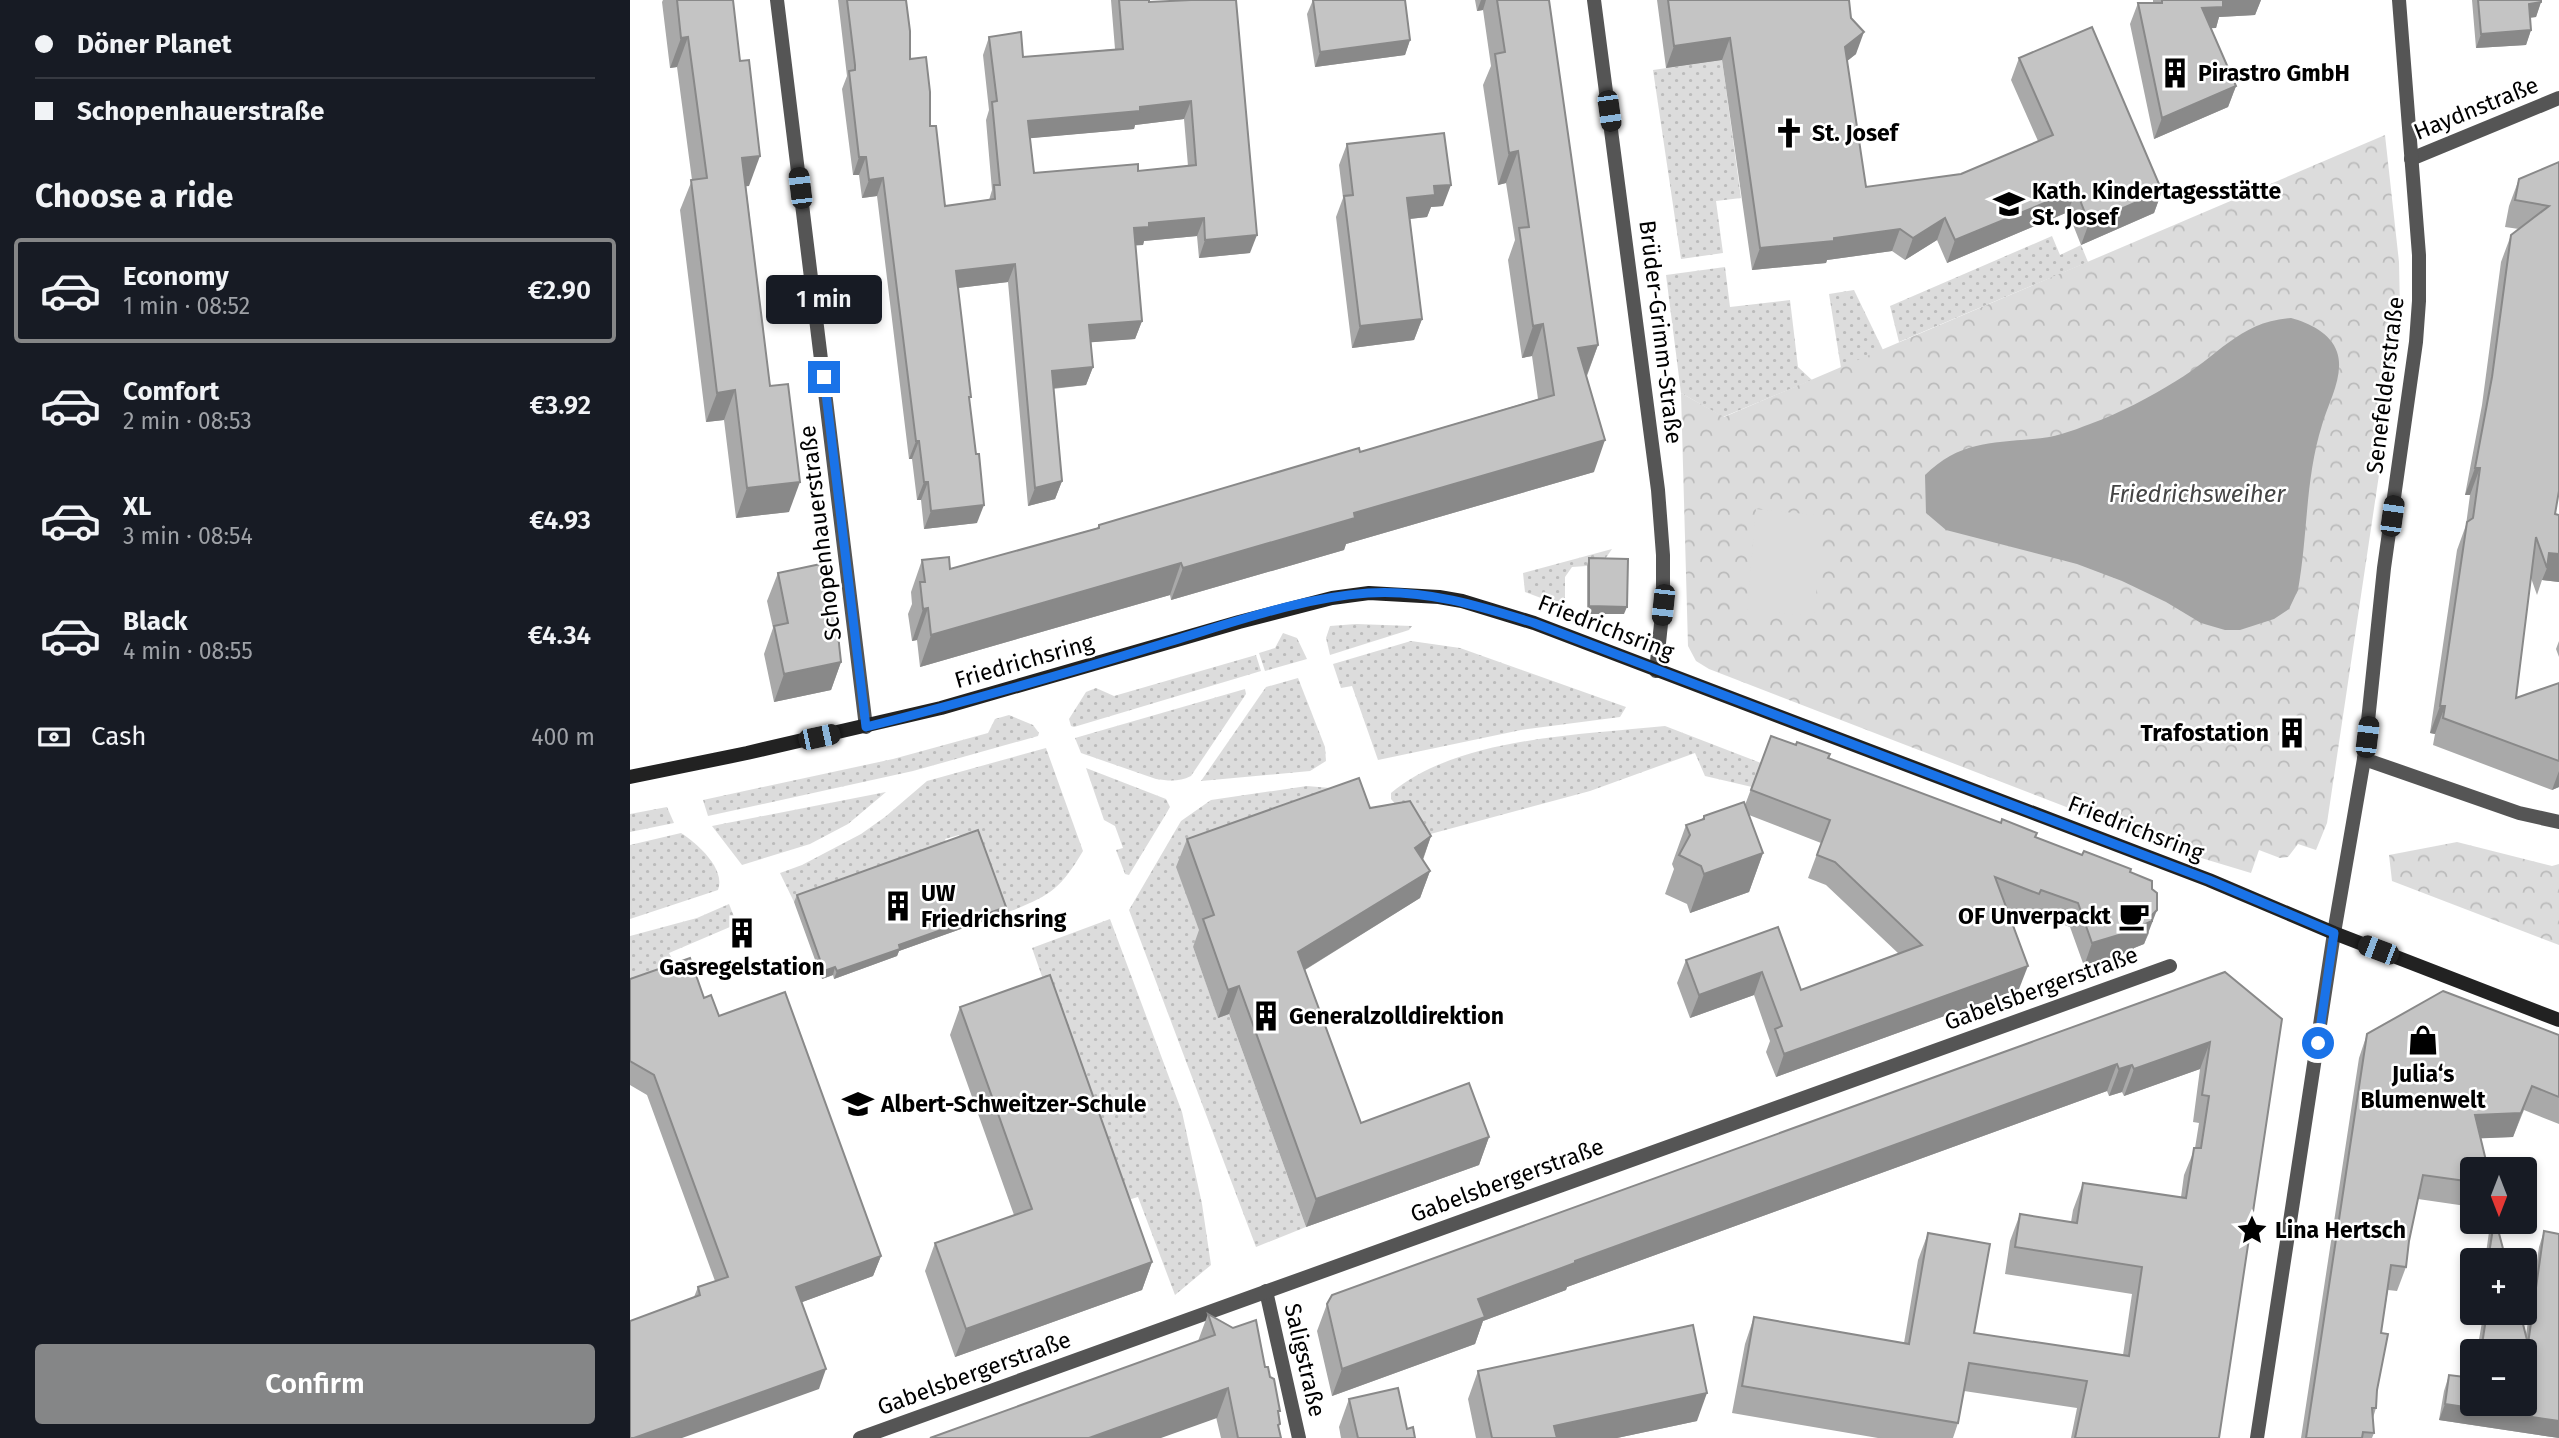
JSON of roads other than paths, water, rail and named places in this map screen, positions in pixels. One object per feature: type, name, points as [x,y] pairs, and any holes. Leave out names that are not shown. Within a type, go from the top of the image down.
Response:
[{"type":"street","name":"Schopenhauerstraße","points":[[778,0],[866,727]]},
{"type":"street","name":"Brüder-Grimm-Straße","points":[[1594,0],[1658,490],[1663,593],[1656,671]]},
{"type":"street","name":"Senefelderstraße","points":[[2257,1438],[2334,933],[2364,759],[2385,568],[2411,386],[2420,301],[2416,206],[2399,0]]},
{"type":"street","name":"Haydnstraße","points":[[2411,159],[2559,99]]},
{"type":"street","name":"Friedrichsring","points":[[630,777],[866,727],[941,708],[1239,621],[1332,598],[1369,593],[1462,601],[1534,623],[2209,880],[2334,933],[2559,1020]]},
{"type":"street","points":[[2364,759],[2519,813],[2559,822]]},
{"type":"street","name":"Gabelsbergerstraße","points":[[860,1438],[2170,966]]},
{"type":"street","name":"Saligstraße","points":[[1266,1291],[1299,1438]]},
{"type":"water","name":"Friedrichsweiher","points":[[2291,318],[2312,326],[2330,339],[2337,352],[2339,370],[2312,466],[2298,590],[2289,609],[2274,619],[2240,630],[2225,630],[2201,623],[2166,602],[2122,581],[2077,564],[1946,530],[1926,513],[1925,475],[1950,456],[1988,443],[2055,436],[2101,420],[2191,372],[2243,333],[2273,321]]},
{"type":"place","name":"Pirastro GmbH","points":[[2175,73]]},
{"type":"place","name":"St. Josef","points":[[1789,133]]},
{"type":"place","name":"Kath. Kindertagesstätte St. Josef","points":[[2009,204]]},
{"type":"place","name":"Trafostation","points":[[2292,733]]},
{"type":"place","name":"UW Friedrichsring","points":[[898,906]]},
{"type":"place","name":"OF Unverpackt","points":[[2134,916]]},
{"type":"place","name":"Gasregelstation","points":[[742,933]]},
{"type":"place","name":"Generalzolldirektion","points":[[1266,1016]]},
{"type":"place","name":"Julia‘s Blumenwelt","points":[[2423,1040]]},
{"type":"place","name":"Albert-Schweitzer-Schule","points":[[858,1104]]},
{"type":"place","name":"Lina Hertsch","points":[[2252,1230]]}]
